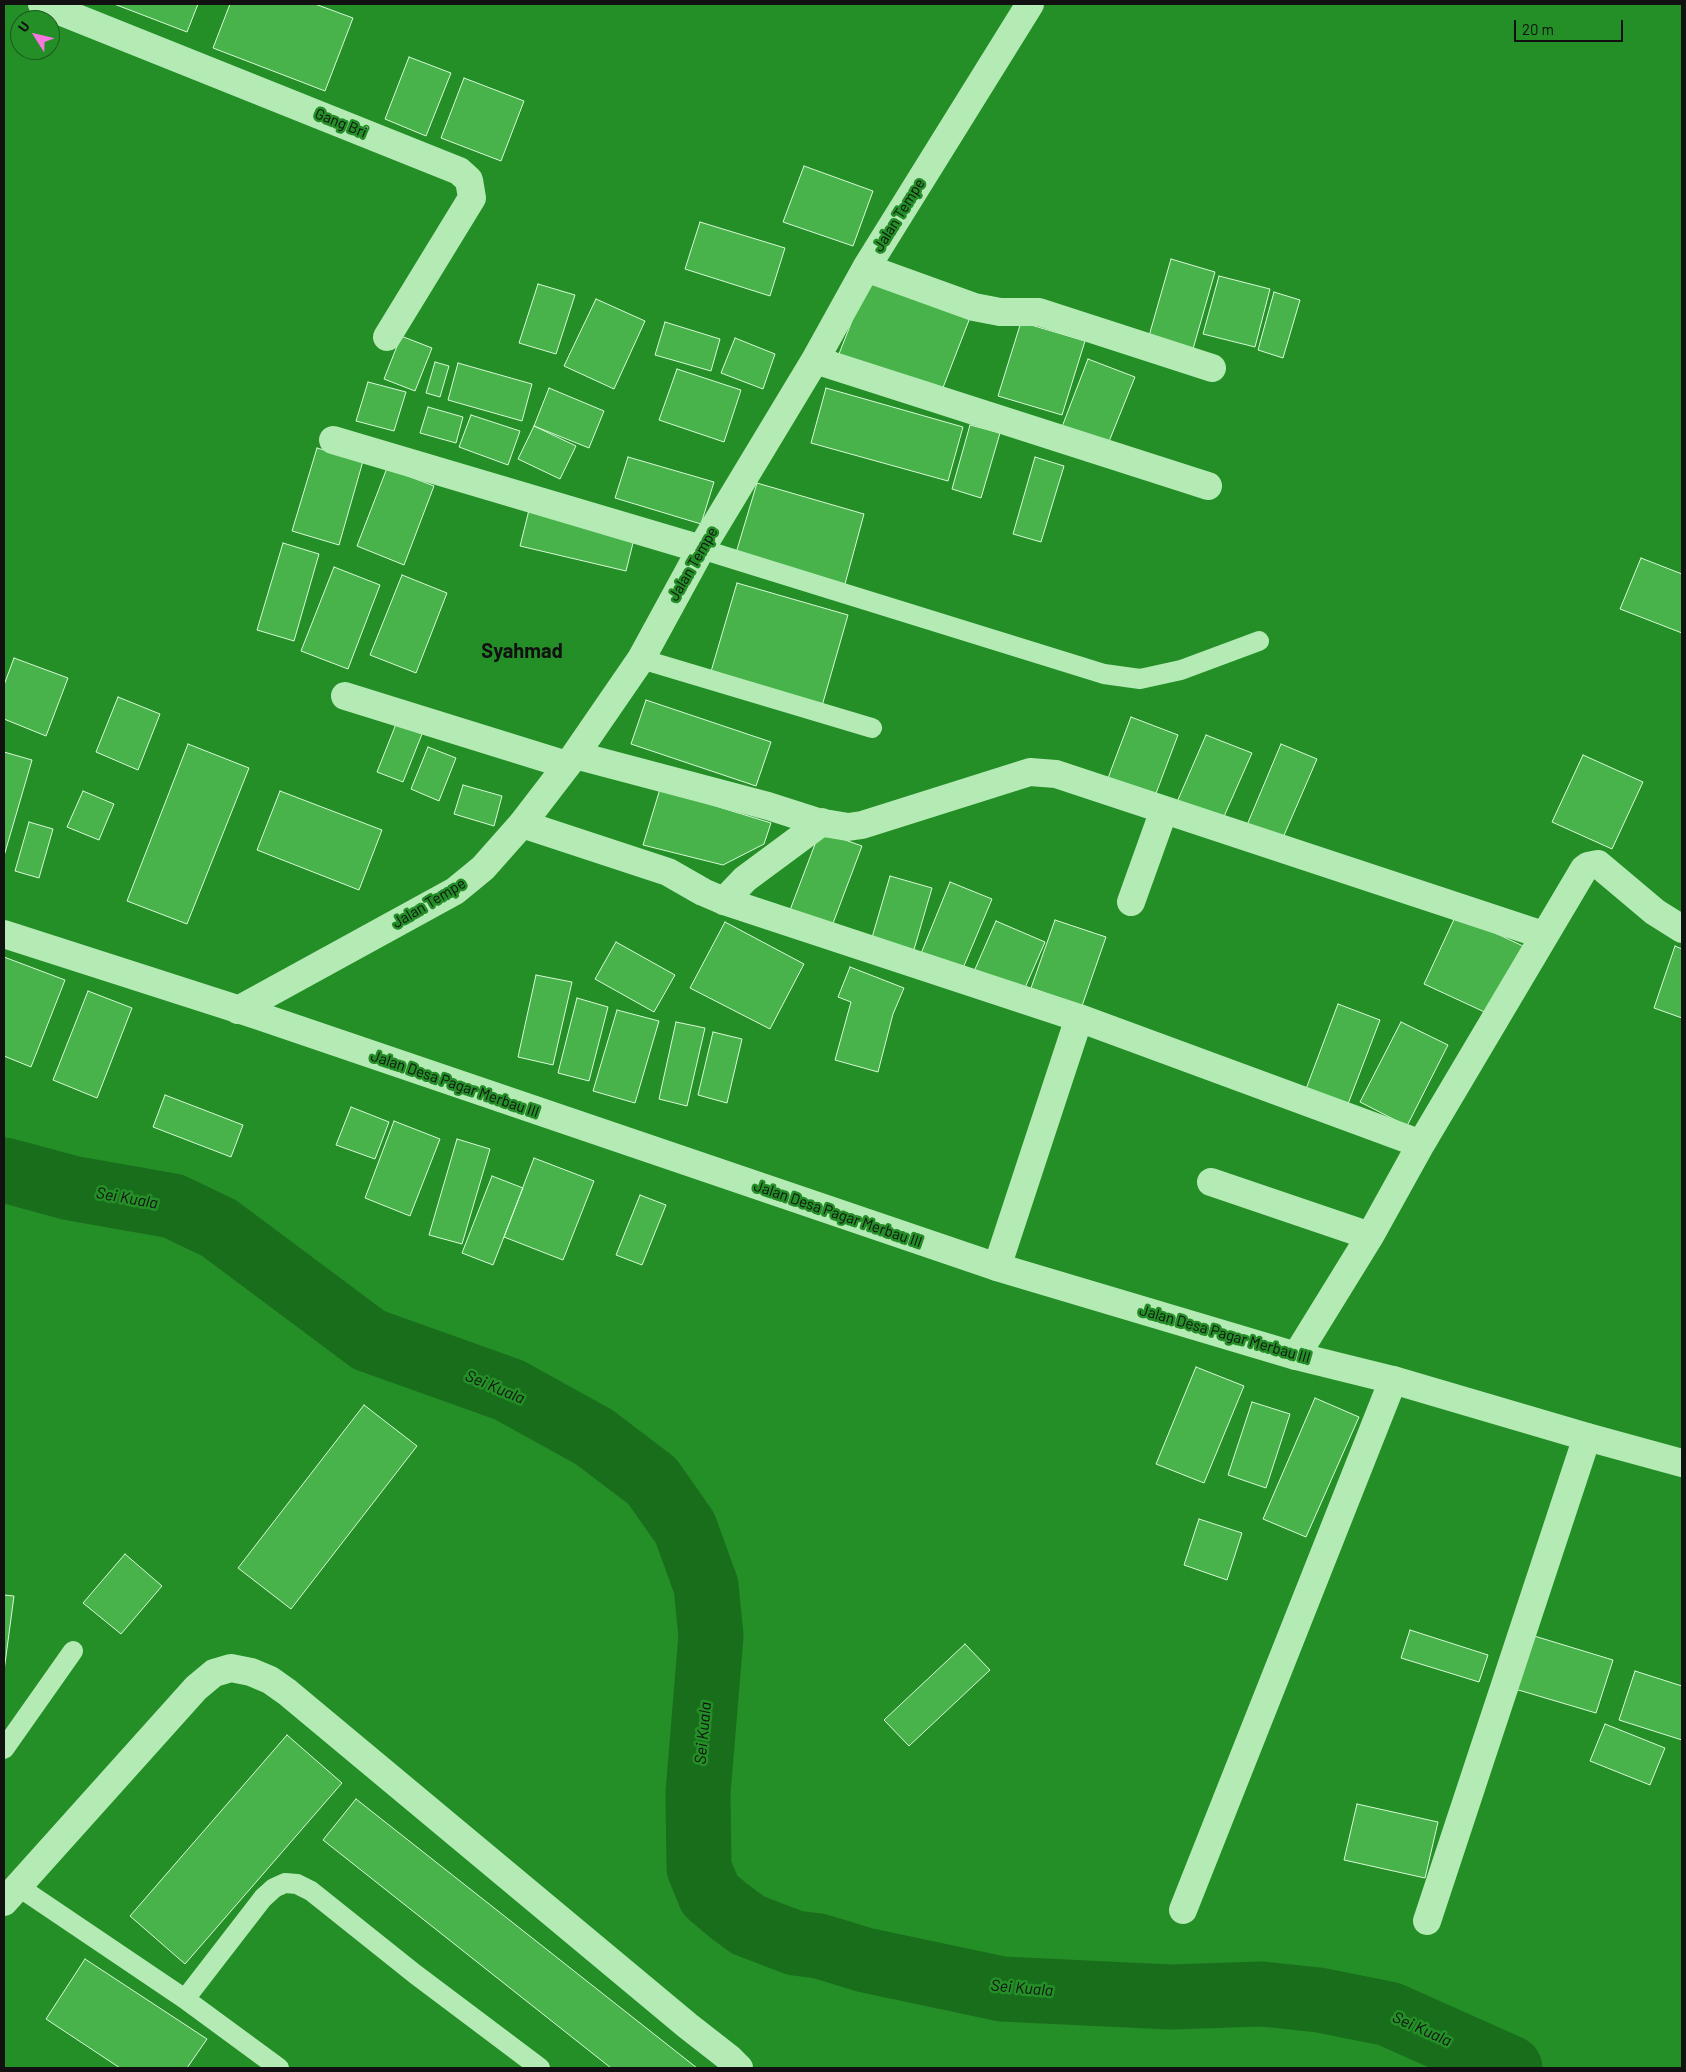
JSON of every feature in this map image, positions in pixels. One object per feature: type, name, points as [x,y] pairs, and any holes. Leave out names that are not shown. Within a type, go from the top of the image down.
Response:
[{"type":"street","name":"Gang Bri","points":[[42,4],[459,171],[469,180],[472,198],[388,337]]},
{"type":"street","name":"Jalan Tempe","points":[[247,1013],[455,891],[483,868],[522,824],[571,760],[641,659],[701,549],[814,360],[866,268],[1030,4]]},
{"type":"street","points":[[866,268],[974,307],[1000,312],[1039,312],[1212,368]]},
{"type":"street","points":[[814,360],[1208,486]]},
{"type":"street","points":[[333,440],[701,549]]},
{"type":"street","points":[[345,696],[571,760],[768,806],[820,822],[848,827],[862,825],[1030,772],[1056,774],[1543,936]]},
{"type":"street","points":[[1131,902],[1164,810]]},
{"type":"street","points":[[714,896],[745,879],[820,822]]},
{"type":"street","points":[[522,824],[668,872],[714,896],[1079,1018],[1421,1144]]},
{"type":"street","points":[[1296,1356],[1370,1236],[1421,1144],[1584,869],[1598,864],[1655,912],[1682,929]]},
{"type":"street","name":"Jalan Desa Pagar Merbau III","points":[[4,934],[247,1013],[996,1267],[1296,1356],[1393,1380],[1682,1463]]},
{"type":"street","points":[[996,1267],[1079,1018]]},
{"type":"street","points":[[1211,1182],[1370,1236]]},
{"type":"street","points":[[1183,1910],[1393,1380]]},
{"type":"street","points":[[1427,1921],[1587,1437]]},
{"type":"street","points":[[11,1894],[196,1688],[214,1673],[231,1668],[251,1672],[270,1680],[287,1692],[739,2068]]},
{"type":"lane","points":[[701,549],[1104,674],[1140,679],[1182,670],[1259,641]]},
{"type":"lane","points":[[641,659],[872,728]]},
{"type":"lane","points":[[4,1749],[73,1652]]},
{"type":"lane","points":[[185,1999],[263,1898],[274,1888],[285,1884],[297,1884],[311,1891],[414,1974],[540,2068]]},
{"type":"lane","points":[[11,1894],[185,1999],[279,2068]]},
{"type":"building","points":[[114,4],[198,4],[187,32]]},
{"type":"building","points":[[230,4],[315,4],[353,18],[325,91],[213,48]]},
{"type":"building","points":[[409,57],[451,73],[426,136],[385,119]]},
{"type":"building","points":[[464,78],[524,101],[501,161],[441,138]]},
{"type":"building","points":[[804,166],[873,191],[853,246],[783,222]]},
{"type":"building","points":[[700,222],[785,248],[770,296],[685,269]]},
{"type":"building","points":[[1171,259],[1215,272],[1193,349],[1149,336]]},
{"type":"building","points":[[870,275],[971,315],[939,398],[837,359]]},
{"type":"building","points":[[1219,276],[1270,289],[1255,347],[1203,334]]},
{"type":"building","points":[[538,284],[575,295],[556,354],[519,343]]},
{"type":"building","points":[[1274,292],[1300,300],[1283,358],[1258,350]]},
{"type":"building","points":[[596,299],[645,321],[614,389],[564,366]]},
{"type":"building","points":[[665,322],[720,339],[711,371],[655,355]]},
{"type":"building","points":[[1021,322],[1085,341],[1062,415],[998,396]]},
{"type":"building","points":[[401,336],[432,348],[415,391],[384,379]]},
{"type":"building","points":[[735,338],[775,354],[763,389],[721,373]]},
{"type":"building","points":[[1088,359],[1135,377],[1106,449],[1060,432]]},
{"type":"building","points":[[435,362],[449,366],[440,397],[426,393]]},
{"type":"building","points":[[458,363],[532,384],[522,421],[448,400]]},
{"type":"building","points":[[677,369],[741,390],[724,442],[659,420]]},
{"type":"building","points":[[368,382],[406,392],[394,431],[356,421]]},
{"type":"building","points":[[549,388],[604,411],[589,448],[534,426]]},
{"type":"building","points":[[826,388],[963,427],[948,481],[811,443]]},
{"type":"building","points":[[428,407],[463,417],[456,443],[420,433]]},
{"type":"building","points":[[471,415],[520,431],[508,465],[459,447]]},
{"type":"building","points":[[970,425],[1000,433],[981,498],[952,489]]},
{"type":"building","points":[[534,426],[576,446],[560,479],[518,459]]},
{"type":"building","points":[[317,448],[363,461],[339,545],[292,531]]},
{"type":"building","points":[[628,457],[714,482],[701,524],[615,498]]},
{"type":"building","points":[[1035,457],[1064,466],[1041,542],[1013,534]]},
{"type":"building","points":[[387,468],[434,486],[404,565],[357,546]]},
{"type":"building","points":[[757,483],[864,514],[845,584],[736,553]]},
{"type":"building","points":[[530,506],[636,531],[626,571],[520,546]]},
{"type":"building","points":[[283,543],[319,554],[294,641],[257,630]]},
{"type":"building","points":[[1641,558],[1682,574],[1682,633],[1620,609]]},
{"type":"building","points":[[334,567],[380,585],[348,669],[301,651]]},
{"type":"building","points":[[402,575],[447,593],[416,673],[370,655]]},
{"type":"building","points":[[737,583],[848,615],[822,706],[710,675]]},
{"type":"building","points":[[14,658],[68,678],[46,736],[4,719],[4,685]]},
{"type":"building","points":[[118,697],[160,714],[138,770],[96,752]]},
{"type":"building","points":[[646,700],[771,742],[756,786],[631,744]]},
{"type":"building","points":[[1131,717],[1178,735],[1152,804],[1105,786]]},
{"type":"building","points":[[396,724],[422,734],[403,782],[377,772]]},
{"type":"building","points":[[1206,735],[1252,753],[1222,821],[1177,802]]},
{"type":"building","points":[[188,744],[249,768],[187,924],[127,901]]},
{"type":"building","points":[[1281,744],[1317,759],[1282,840],[1247,825]]},
{"type":"building","points":[[428,747],[456,758],[439,801],[411,789]]},
{"type":"building","points":[[4,752],[32,760],[4,856]]},
{"type":"building","points":[[1583,755],[1643,782],[1612,849],[1552,822]]},
{"type":"building","points":[[463,785],[502,796],[494,826],[454,814]]},
{"type":"building","points":[[660,789],[771,823],[764,844],[723,865],[643,845]]},
{"type":"building","points":[[83,791],[114,804],[99,840],[67,827]]},
{"type":"building","points":[[280,791],[382,830],[359,890],[257,850]]},
{"type":"building","points":[[29,822],[53,829],[39,878],[15,871]]},
{"type":"building","points":[[820,831],[862,846],[829,934],[787,918]]},
{"type":"building","points":[[890,876],[932,888],[913,953],[871,941]]},
{"type":"building","points":[[950,882],[992,899],[961,973],[920,956]]},
{"type":"building","points":[[1456,915],[1523,946],[1491,1015],[1424,984]]},
{"type":"building","points":[[1055,920],[1106,937],[1082,1006],[1031,988]]},
{"type":"building","points":[[996,921],[1045,942],[1021,997],[972,976]]},
{"type":"building","points":[[725,922],[804,964],[770,1029],[690,988]]},
{"type":"building","points":[[616,942],[675,975],[654,1012],[595,979]]},
{"type":"building","points":[[1675,946],[1682,949],[1682,1018],[1654,1008]]},
{"type":"building","points":[[4,957],[65,980],[31,1067],[4,1056]]},
{"type":"building","points":[[850,967],[904,988],[893,1014],[878,1072],[835,1060],[851,1002],[838,997]]},
{"type":"building","points":[[536,975],[572,982],[553,1065],[518,1057]]},
{"type":"building","points":[[88,991],[132,1008],[97,1098],[53,1080]]},
{"type":"building","points":[[577,998],[608,1007],[589,1081],[558,1073]]},
{"type":"building","points":[[1338,1004],[1380,1020],[1348,1104],[1306,1089]]},
{"type":"building","points":[[617,1010],[659,1021],[635,1103],[593,1091]]},
{"type":"building","points":[[676,1022],[705,1028],[687,1106],[659,1099]]},
{"type":"building","points":[[1401,1022],[1448,1045],[1407,1126],[1360,1102]]},
{"type":"building","points":[[713,1032],[742,1039],[727,1103],[698,1095]]},
{"type":"building","points":[[165,1095],[243,1125],[231,1157],[153,1127]]},
{"type":"building","points":[[351,1107],[389,1122],[375,1159],[336,1145]]},
{"type":"building","points":[[394,1121],[440,1139],[410,1216],[365,1198]]},
{"type":"building","points":[[457,1139],[490,1149],[462,1244],[429,1235]]},
{"type":"building","points":[[534,1158],[594,1181],[563,1260],[504,1237]]},
{"type":"building","points":[[492,1176],[523,1188],[493,1265],[462,1253]]},
{"type":"building","points":[[640,1195],[666,1205],[642,1265],[616,1255]]},
{"type":"building","points":[[1196,1367],[1244,1386],[1204,1483],[1156,1464]]},
{"type":"building","points":[[1315,1398],[1359,1417],[1306,1537],[1263,1519]]},
{"type":"building","points":[[1252,1402],[1290,1414],[1266,1488],[1228,1475]]},
{"type":"building","points":[[364,1405],[417,1446],[291,1609],[238,1568]]},
{"type":"building","points":[[1199,1519],[1242,1533],[1227,1580],[1184,1565]]},
{"type":"building","points":[[125,1554],[162,1586],[121,1634],[83,1603]]},
{"type":"building","points":[[4,1595],[14,1596],[4,1671]]},
{"type":"building","points":[[1410,1630],[1488,1655],[1479,1682],[1401,1658]]},
{"type":"building","points":[[1531,1635],[1613,1660],[1596,1713],[1515,1689]]},
{"type":"building","points":[[965,1644],[990,1670],[909,1746],[884,1720]]},
{"type":"building","points":[[1635,1671],[1682,1686],[1682,1740],[1619,1720]]},
{"type":"building","points":[[1605,1724],[1665,1748],[1650,1785],[1590,1761]]},
{"type":"building","points":[[287,1735],[342,1783],[185,1964],[130,1916]]},
{"type":"building","points":[[356,1799],[697,2068],[611,2068],[323,1840]]},
{"type":"building","points":[[1357,1804],[1438,1822],[1425,1878],[1344,1860]]},
{"type":"building","points":[[85,1959],[207,2039],[187,2068],[120,2068],[46,2019]]},
{"type":"waterway","name":"Sei Kuala","points":[[4,1170],[71,1188],[173,1206],[219,1228],[369,1340],[509,1390],[594,1437],[652,1481],[685,1528],[706,1586],[711,1636],[698,1793],[699,1868],[710,1895],[748,1925],[795,1943],[819,1946],[865,1960],[1002,1989],[1170,1997],[1262,1994],[1319,2000],[1389,2014],[1510,2068]]},
{"type":"district","name":"Syahmad","points":[[522,651]]}]
